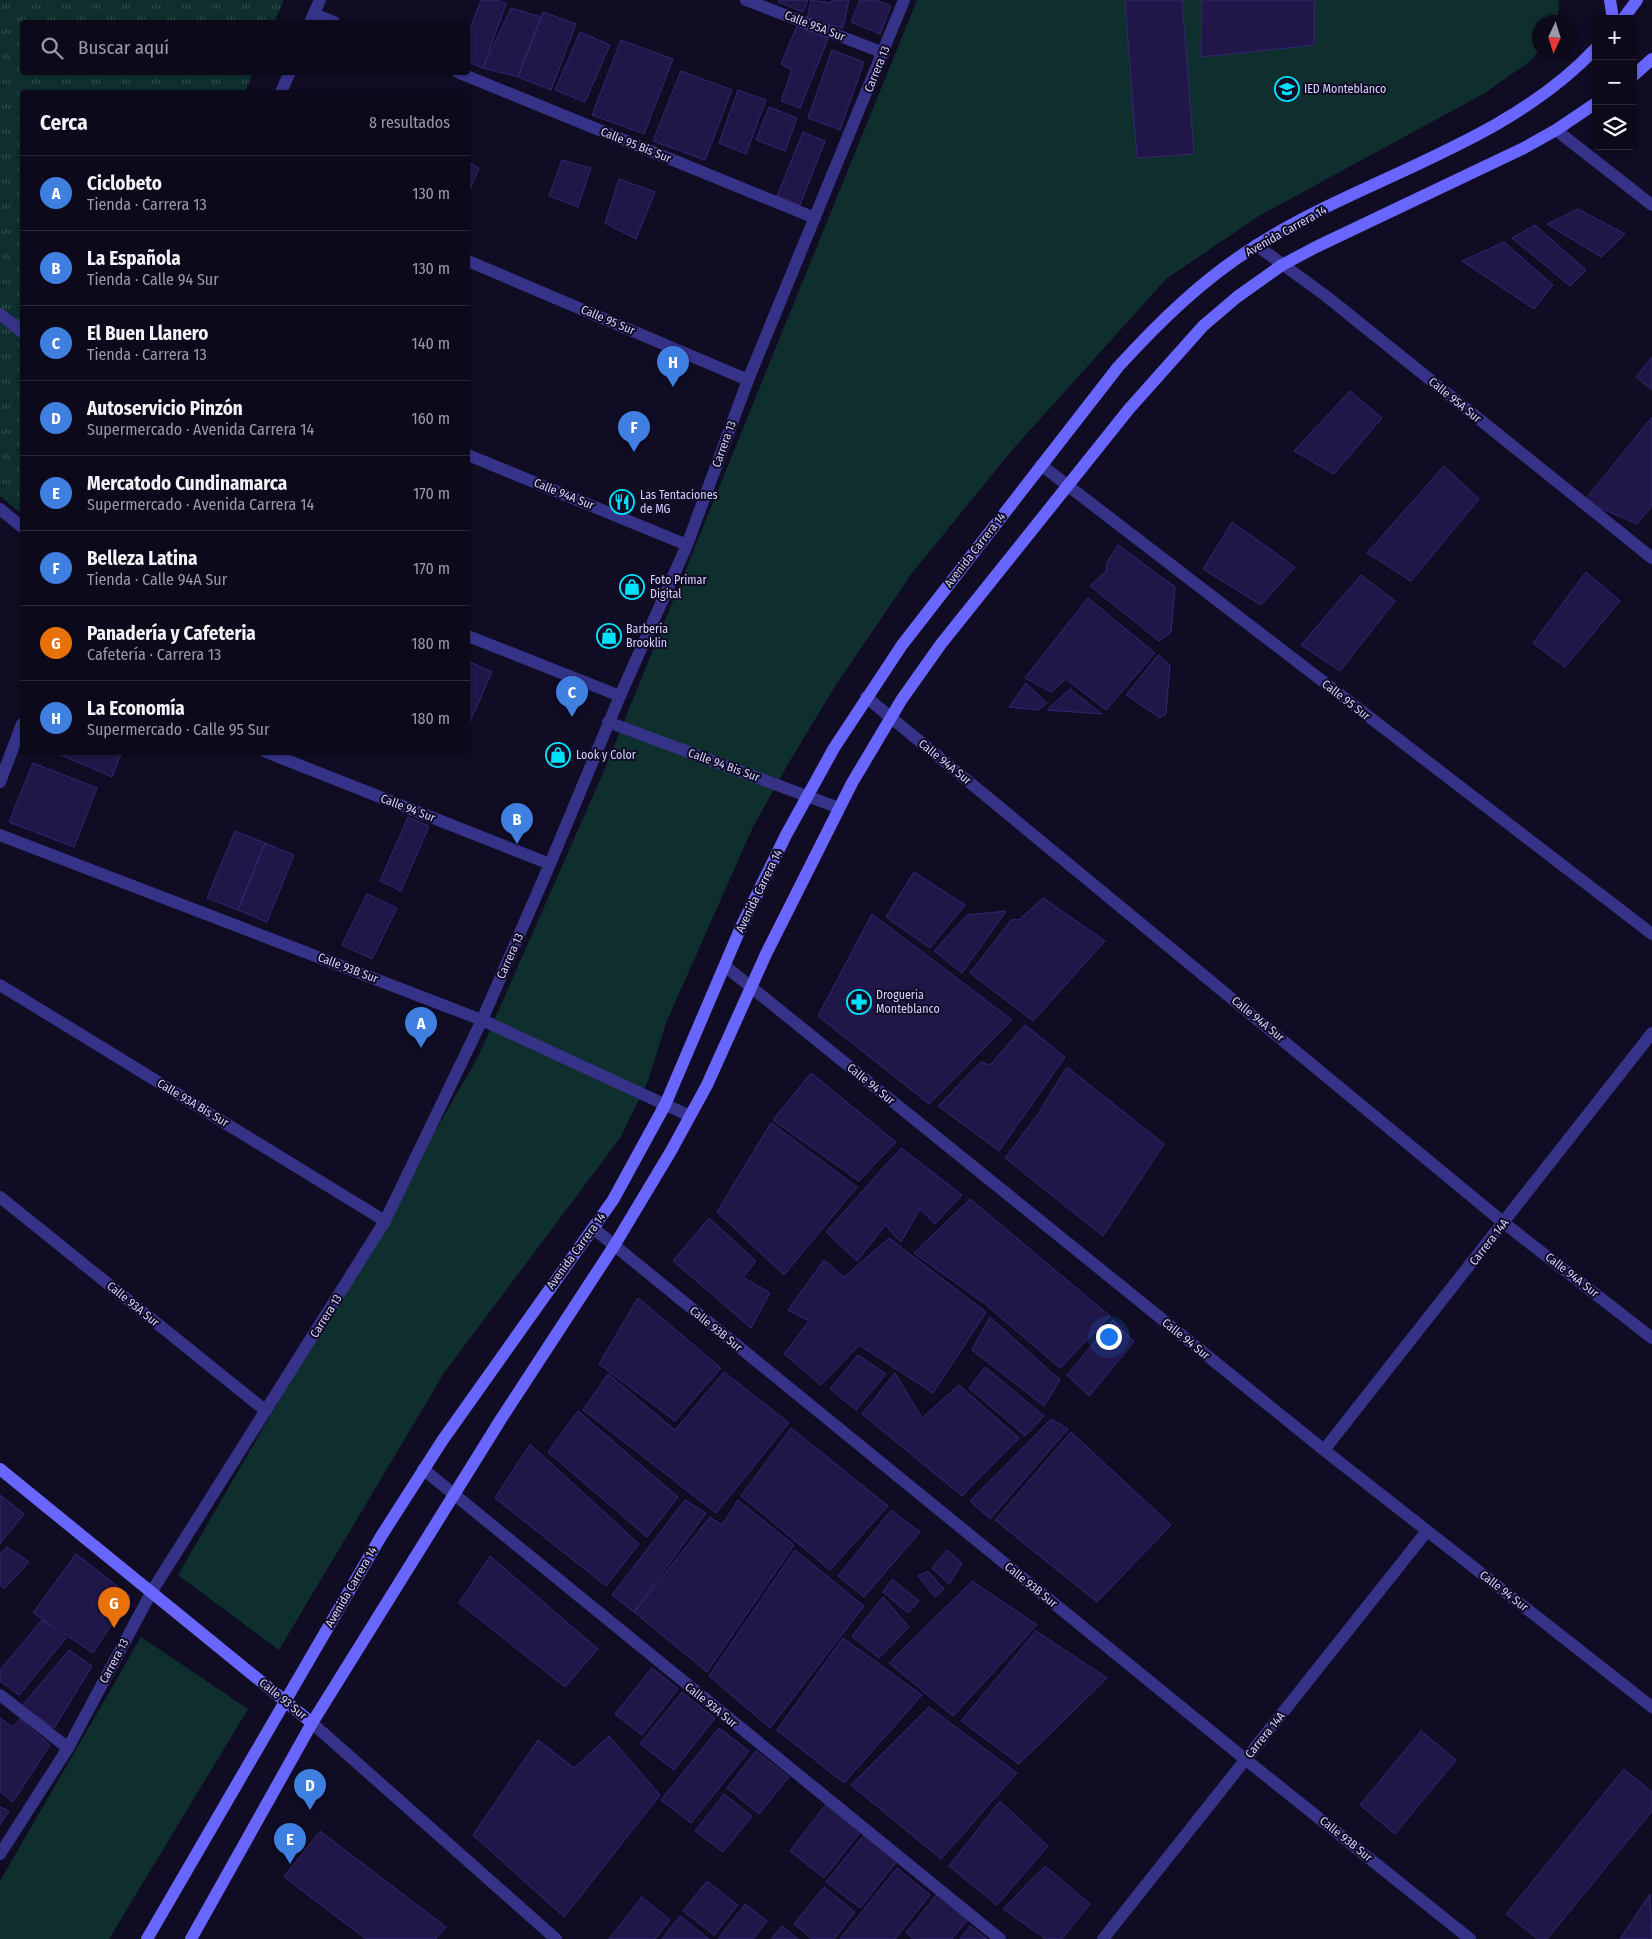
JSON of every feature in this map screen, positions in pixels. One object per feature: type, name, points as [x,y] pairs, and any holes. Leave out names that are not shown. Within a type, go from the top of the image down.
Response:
[{"type":"main road","points":[[1610,0],[1612,15]]},
{"type":"main road","points":[[1626,15],[1637,0]]},
{"type":"main road","name":"Avenida Carrera 14","points":[[147,1939],[380,1538],[424,1469],[542,1298],[593,1228],[637,1159],[666,1105],[724,966],[760,886],[834,748],[866,697],[908,637],[1118,367],[1152,330],[1191,293],[1256,245],[1359,191],[1453,146],[1528,105],[1552,87],[1592,52]]},
{"type":"main road","points":[[1637,68],[1652,59]]},
{"type":"main road","points":[[191,1939],[312,1723],[454,1494],[614,1246],[690,1116],[839,808],[891,717],[941,644],[1129,409],[1203,326],[1236,297],[1282,265],[1471,174],[1556,130],[1593,105]]},
{"type":"main road","name":"Calle 93 Sur","points":[[0,1469],[312,1723]]},
{"type":"street","points":[[312,18],[320,0]]},
{"type":"street","name":"Calle 95A Sur","points":[[746,0],[884,53]]},
{"type":"street","name":"Carrera 13","points":[[0,1854],[68,1748],[152,1591],[385,1221],[482,1020],[550,864],[608,722],[687,545],[748,380],[884,53],[904,0]]},
{"type":"street","points":[[283,90],[289,75]]},
{"type":"street","name":"Calle 95 Bis Sur","points":[[464,75],[815,218]]},
{"type":"street","points":[[1556,130],[1652,205]]},
{"type":"street","name":"Calle 95A Sur","points":[[1256,245],[1326,296],[1652,558]]},
{"type":"street","name":"Calle 95 Sur","points":[[470,261],[748,380]]},
{"type":"street","points":[[0,314],[20,330]]},
{"type":"street","name":"Calle 94A Sur","points":[[470,456],[687,545]]},
{"type":"street","name":"Calle 95 Sur","points":[[1041,465],[1652,934]]},
{"type":"street","points":[[0,509],[20,525]]},
{"type":"street","points":[[470,637],[620,696]]},
{"type":"street","name":"Calle 94A Sur","points":[[866,697],[1504,1222],[1652,1338]]},
{"type":"street","name":"Calle 94 Bis Sur","points":[[608,722],[839,808]]},
{"type":"street","points":[[0,782],[3,766],[20,728]]},
{"type":"street","name":"Calle 94 Sur","points":[[274,755],[550,864]]},
{"type":"street","name":"Calle 93B Sur","points":[[0,835],[482,1020],[690,1116]]},
{"type":"street","name":"Calle 94 Sur","points":[[724,966],[1324,1450],[1652,1707]]},
{"type":"street","name":"Calle 93A Bis Sur","points":[[0,985],[385,1221]]},
{"type":"street","name":"Carrera 14A","points":[[1324,1450],[1652,1033]]},
{"type":"street","name":"Calle 93A Sur","points":[[0,1197],[266,1411]]},
{"type":"street","name":"Calle 93B Sur","points":[[593,1228],[1245,1759],[1470,1939]]},
{"type":"street","name":"Calle 93A Sur","points":[[424,1469],[1000,1939]]},
{"type":"street","name":"Carrera 14A","points":[[1103,1939],[1427,1531]]},
{"type":"street","points":[[0,1695],[68,1748]]},
{"type":"street","name":"Calle 93 Sur","points":[[312,1723],[556,1939]]},
{"type":"green space","points":[[0,0],[284,0],[275,20],[20,20],[20,75],[252,75],[246,90],[20,90],[20,512],[0,496]]},
{"type":"green space","points":[[917,0],[1559,0],[1558,15],[1532,15],[1532,60],[1485,93],[1259,216],[1166,279],[1013,449],[912,573],[834,688],[753,827],[666,1023],[648,1081],[620,1138],[444,1373],[279,1650],[178,1575],[478,1057],[603,773]]},
{"type":"green space","points":[[141,1637],[248,1709],[109,1939],[0,1939],[0,1881]]},
{"type":"building","points":[[481,0],[498,0],[506,4],[483,68],[470,63],[470,29]]},
{"type":"building","points":[[779,0],[808,0],[803,12],[778,2]]},
{"type":"building","points":[[811,0],[831,3],[832,0],[849,0],[843,28],[807,19]]},
{"type":"building","points":[[860,0],[876,0],[891,6],[880,34],[851,22]]},
{"type":"building","points":[[1125,0],[1182,0],[1194,154],[1137,158]]},
{"type":"building","points":[[1202,0],[1314,0],[1314,45],[1201,57]]},
{"type":"building","points":[[511,8],[541,17],[518,77],[483,68]]},
{"type":"building","points":[[543,12],[576,24],[551,90],[518,77]]},
{"type":"building","points":[[797,26],[828,39],[800,108],[781,101],[792,70],[781,64]]},
{"type":"building","points":[[580,32],[610,45],[585,102],[555,90]]},
{"type":"building","points":[[621,40],[673,59],[644,134],[592,115]]},
{"type":"building","points":[[832,50],[864,62],[840,130],[808,118]]},
{"type":"building","points":[[681,71],[732,90],[705,160],[653,141]]},
{"type":"building","points":[[738,90],[766,100],[746,154],[719,143]]},
{"type":"building","points":[[769,107],[797,118],[785,151],[756,140]]},
{"type":"building","points":[[803,132],[825,141],[800,205],[777,196]]},
{"type":"building","points":[[562,160],[591,168],[578,207],[549,196]]},
{"type":"building","points":[[470,163],[479,168],[470,189]]},
{"type":"building","points":[[619,179],[655,192],[636,239],[605,223]]},
{"type":"building","points":[[1578,209],[1625,234],[1601,257],[1547,224]]},
{"type":"building","points":[[1535,225],[1586,270],[1570,286],[1512,238]]},
{"type":"building","points":[[1504,242],[1553,285],[1534,309],[1462,261]]},
{"type":"building","points":[[1652,357],[1652,390],[1636,377]]},
{"type":"building","points":[[1350,391],[1382,418],[1334,474],[1294,451]]},
{"type":"building","points":[[1652,417],[1652,506],[1637,524],[1584,501]]},
{"type":"building","points":[[1444,466],[1479,499],[1411,581],[1367,553]]},
{"type":"building","points":[[1232,522],[1295,567],[1261,605],[1203,569]]},
{"type":"building","points":[[1118,545],[1175,587],[1171,632],[1159,641],[1090,586],[1107,570],[1106,564]]},
{"type":"building","points":[[1586,572],[1620,601],[1565,667],[1533,643]]},
{"type":"building","points":[[1361,575],[1395,601],[1340,671],[1301,645]]},
{"type":"building","points":[[1088,598],[1155,653],[1106,710],[1066,679],[1051,692],[1025,678]]},
{"type":"building","points":[[1158,655],[1170,665],[1166,714],[1160,718],[1126,695]]},
{"type":"building","points":[[470,662],[492,672],[470,722]]},
{"type":"building","points":[[1026,683],[1047,703],[1038,710],[1009,707]]},
{"type":"building","points":[[1070,689],[1102,714],[1047,710]]},
{"type":"building","points":[[61,755],[121,755],[112,777]]},
{"type":"building","points":[[33,763],[97,788],[74,847],[9,822]]},
{"type":"building","points":[[408,817],[429,826],[401,891],[380,881]]},
{"type":"building","points":[[235,831],[265,843],[238,910],[207,898]]},
{"type":"building","points":[[265,843],[294,855],[267,922],[238,910]]},
{"type":"building","points":[[914,872],[965,905],[930,948],[886,917]]},
{"type":"building","points":[[367,894],[397,908],[372,959],[342,945]]},
{"type":"building","points":[[1043,898],[1105,941],[1033,1021],[970,973],[1012,919],[1019,920]]},
{"type":"building","points":[[1006,911],[962,973],[934,951],[967,915]]},
{"type":"building","points":[[872,914],[1012,1020],[929,1104],[818,1016]]},
{"type":"building","points":[[1025,1025],[1065,1057],[999,1151],[938,1106],[981,1062],[990,1065]]},
{"type":"building","points":[[1067,1067],[1164,1144],[1103,1236],[1005,1158],[1038,1114]]},
{"type":"building","points":[[811,1073],[896,1142],[859,1181],[773,1120]]},
{"type":"building","points":[[771,1123],[857,1187],[784,1275],[717,1212]]},
{"type":"building","points":[[901,1148],[962,1195],[935,1224],[920,1209],[901,1242],[885,1225],[857,1261],[826,1232]]},
{"type":"building","points":[[970,1199],[1110,1316],[1060,1368],[985,1304],[914,1253]]},
{"type":"building","points":[[709,1218],[756,1261],[743,1277],[770,1293],[751,1328],[673,1261]]},
{"type":"building","points":[[889,1238],[986,1312],[933,1393],[859,1345],[821,1385],[784,1354],[809,1321],[788,1310],[824,1260],[844,1277]]},
{"type":"building","points":[[638,1298],[721,1368],[675,1421],[599,1364]]},
{"type":"building","points":[[990,1317],[1060,1380],[1044,1406],[972,1350]]},
{"type":"building","points":[[1113,1320],[1134,1342],[1089,1396],[1067,1375]]},
{"type":"building","points":[[858,1355],[886,1374],[856,1410],[830,1389]]},
{"type":"building","points":[[985,1367],[1044,1416],[1025,1436],[969,1388]]},
{"type":"building","points":[[724,1372],[789,1423],[716,1513],[583,1410],[608,1374],[675,1430]]},
{"type":"building","points":[[895,1373],[922,1418],[959,1385],[1019,1438],[962,1496],[862,1414]]},
{"type":"building","points":[[578,1411],[678,1497],[647,1537],[548,1452]]},
{"type":"building","points":[[1051,1419],[1068,1429],[990,1519],[970,1501]]},
{"type":"building","points":[[791,1428],[888,1506],[830,1570],[741,1496]]},
{"type":"building","points":[[1071,1432],[1171,1525],[1097,1602],[995,1520]]},
{"type":"building","points":[[530,1444],[639,1544],[606,1586],[495,1498]]},
{"type":"building","points":[[0,1495],[24,1514],[0,1544]]},
{"type":"building","points":[[685,1500],[706,1513],[634,1612],[612,1595]]},
{"type":"building","points":[[738,1500],[794,1545],[707,1672],[634,1612],[710,1517],[722,1525]]},
{"type":"building","points":[[891,1510],[920,1532],[864,1597],[838,1576]]},
{"type":"building","points":[[7,1547],[29,1562],[4,1589],[0,1585],[0,1554]]},
{"type":"building","points":[[795,1550],[864,1606],[770,1728],[709,1676]]},
{"type":"building","points":[[947,1550],[962,1563],[949,1584],[932,1568]]},
{"type":"building","points":[[76,1554],[130,1596],[93,1653],[33,1613]]},
{"type":"building","points":[[490,1556],[598,1649],[565,1687],[459,1603]]},
{"type":"building","points":[[928,1571],[944,1589],[935,1597],[918,1576]]},
{"type":"building","points":[[892,1579],[919,1601],[908,1613],[883,1592]]},
{"type":"building","points":[[972,1581],[1037,1625],[953,1716],[889,1663]]},
{"type":"building","points":[[883,1597],[909,1627],[879,1658],[852,1636]]},
{"type":"building","points":[[42,1620],[66,1638],[19,1695],[0,1681],[0,1670]]},
{"type":"building","points":[[1036,1631],[1107,1678],[1019,1764],[961,1721]]},
{"type":"building","points":[[843,1638],[922,1695],[844,1783],[777,1730]]},
{"type":"building","points":[[69,1650],[92,1666],[54,1728],[22,1706]]},
{"type":"building","points":[[652,1668],[678,1689],[642,1735],[615,1714]]},
{"type":"building","points":[[682,1692],[715,1718],[674,1770],[640,1744]]},
{"type":"building","points":[[929,1707],[1017,1773],[941,1859],[851,1785]]},
{"type":"building","points":[[0,1718],[12,1727],[20,1719],[50,1745],[13,1802],[0,1792]]},
{"type":"building","points":[[719,1728],[749,1751],[691,1823],[661,1800]]},
{"type":"building","points":[[1421,1731],[1456,1760],[1395,1834],[1360,1805]]},
{"type":"building","points":[[609,1736],[660,1795],[564,1917],[473,1835],[538,1740],[574,1768]]},
{"type":"building","points":[[756,1751],[789,1777],[759,1814],[727,1788]]},
{"type":"building","points":[[1624,1769],[1652,1792],[1652,1811],[1547,1939],[1538,1939],[1506,1914]]},
{"type":"building","points":[[724,1794],[752,1816],[723,1852],[695,1831]]},
{"type":"building","points":[[1000,1801],[1048,1846],[997,1905],[949,1866]]},
{"type":"building","points":[[827,1803],[862,1830],[824,1878],[790,1851]]},
{"type":"building","points":[[0,1807],[9,1811],[0,1825]]},
{"type":"building","points":[[320,1831],[446,1927],[436,1939],[366,1939],[284,1877]]},
{"type":"building","points":[[864,1835],[897,1861],[860,1908],[826,1882]]},
{"type":"building","points":[[1045,1866],[1090,1904],[1062,1939],[1046,1939],[1003,1909]]},
{"type":"building","points":[[897,1868],[930,1895],[895,1939],[840,1939]]},
{"type":"building","points":[[707,1881],[738,1905],[714,1935],[683,1911]]},
{"type":"building","points":[[824,1887],[855,1912],[834,1939],[812,1939],[794,1924]]},
{"type":"building","points":[[937,1894],[969,1918],[952,1939],[914,1939],[906,1933]]},
{"type":"building","points":[[1650,1894],[1652,1939],[1620,1939]]},
{"type":"building","points":[[642,1897],[670,1920],[655,1939],[609,1939]]},
{"type":"building","points":[[745,1904],[767,1921],[753,1939],[718,1939]]},
{"type":"building","points":[[680,1916],[709,1939],[662,1939]]},
{"type":"building","points":[[782,1926],[798,1939],[771,1939]]},
{"type":"building","points":[[970,1926],[987,1939],[960,1939]]},
{"type":"place","name":"IED Monteblanco","points":[[1287,89]]},
{"type":"place","name":"La Economía","points":[[673,387]]},
{"type":"place","name":"Belleza Latina","points":[[634,452]]},
{"type":"place","name":"Las Tentaciones de MG","points":[[622,502]]},
{"type":"place","name":"Foto Primar Digital","points":[[632,587]]},
{"type":"place","name":"Barbería Brooklin","points":[[609,636]]},
{"type":"place","name":"El Buen Llanero","points":[[572,717]]},
{"type":"place","name":"Look y Color","points":[[558,755]]},
{"type":"place","name":"La Española","points":[[517,844]]},
{"type":"place","name":"Drogueria Monteblanco","points":[[859,1002]]},
{"type":"place","name":"Ciclobeto","points":[[421,1048]]},
{"type":"place","name":"Panadería y Cafeteria","points":[[114,1628]]},
{"type":"place","name":"Autoservicio Pinzón","points":[[310,1810]]},
{"type":"place","name":"Mercatodo Cundinamarca","points":[[290,1864]]}]
